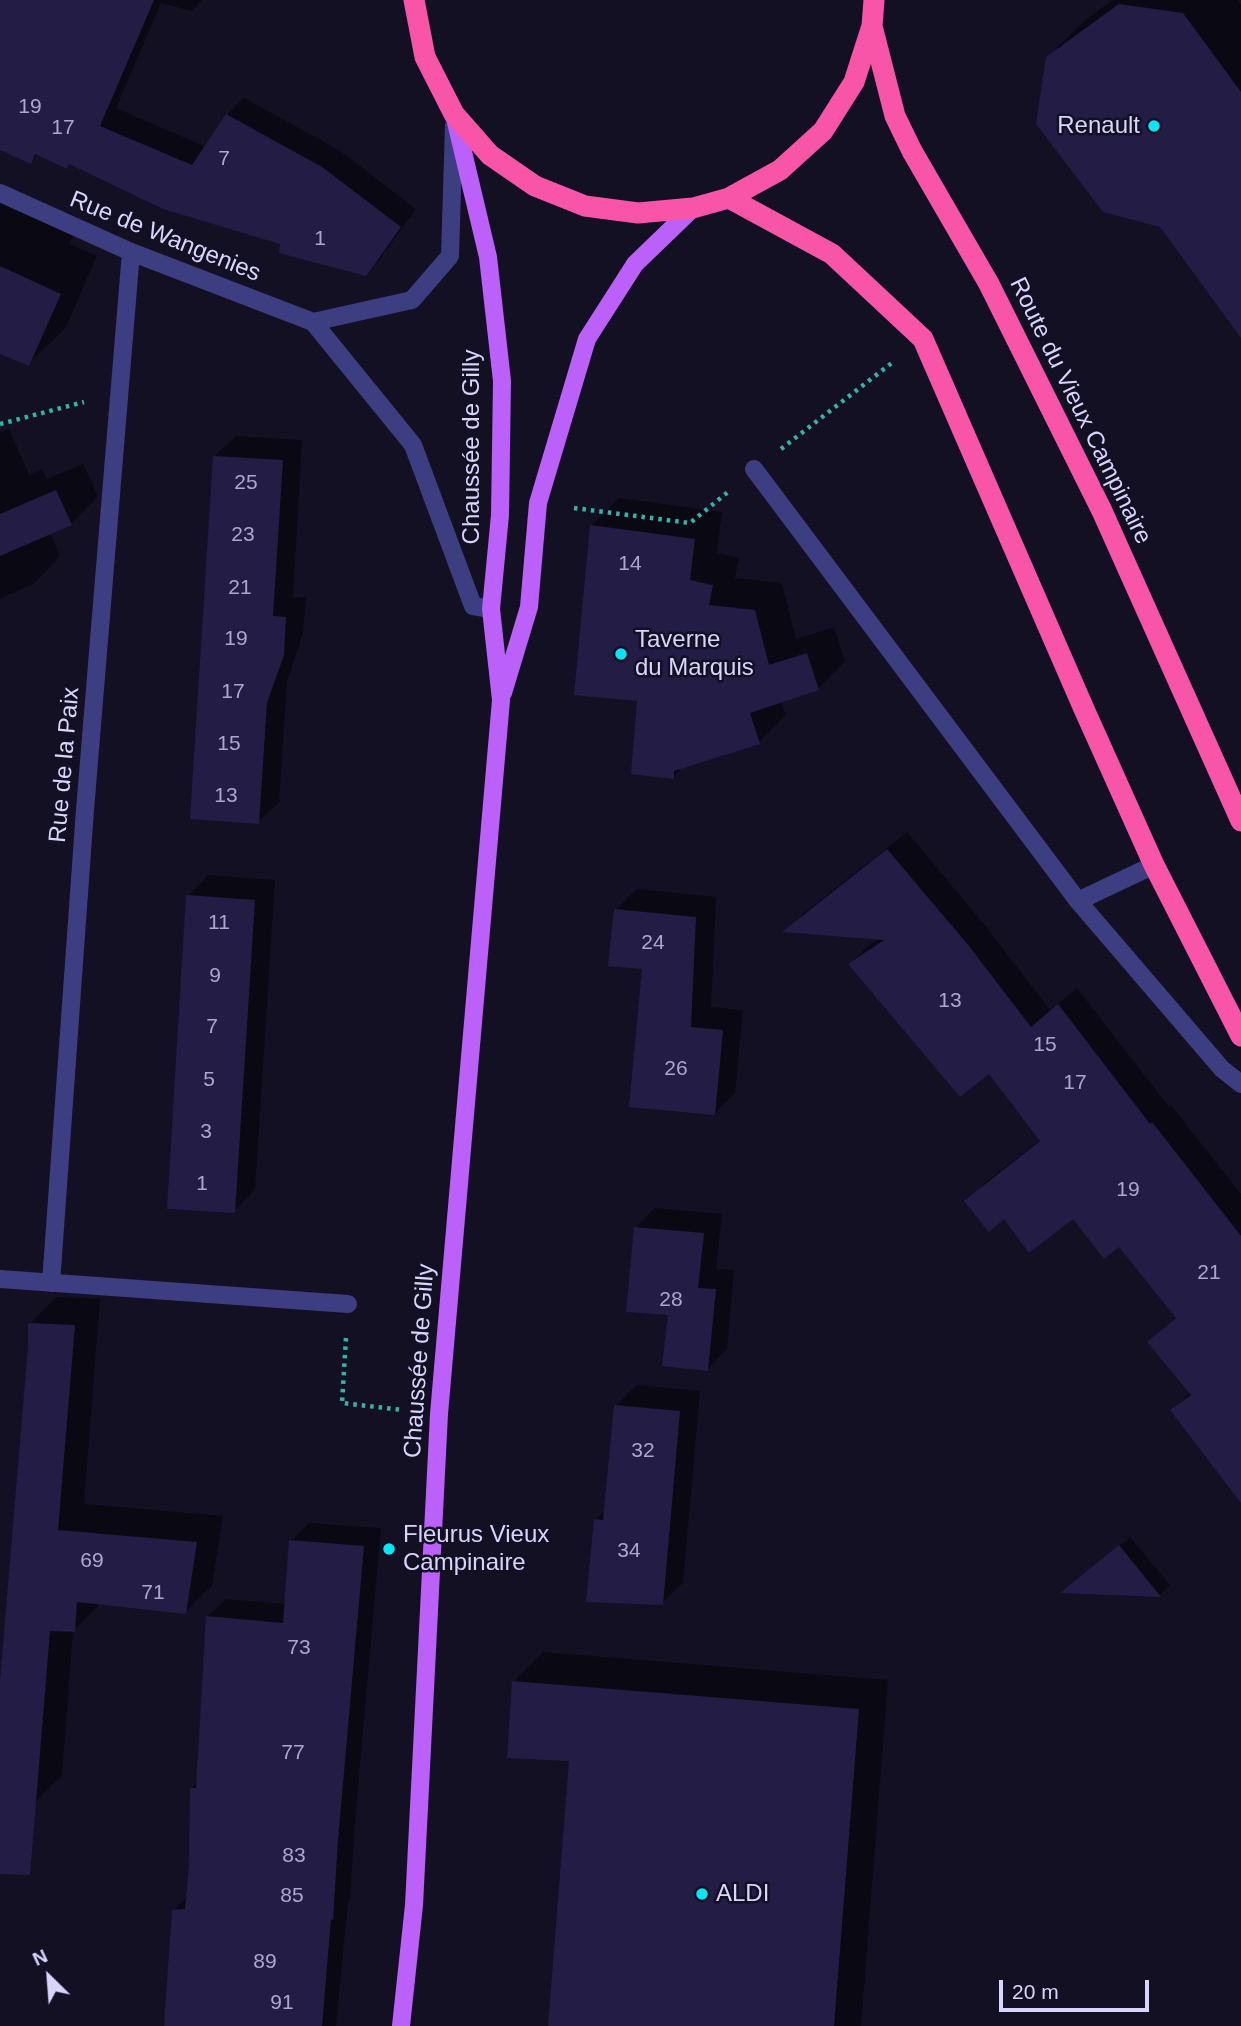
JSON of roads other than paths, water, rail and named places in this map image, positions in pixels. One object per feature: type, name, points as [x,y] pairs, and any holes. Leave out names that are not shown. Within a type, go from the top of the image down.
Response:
[{"type":"highway","points":[[414,0],[425,57],[454,114],[490,155],[535,186],[585,206],[638,213],[693,208],[729,198],[780,170],[823,131],[854,82],[873,26],[874,0]]},
{"type":"highway","name":"Route du Vieux Campinaire","points":[[873,26],[895,116],[912,151],[989,284],[1102,511],[1241,821]]},
{"type":"highway","points":[[729,198],[832,254],[923,339],[1072,684],[1154,865],[1241,1035]]},
{"type":"main road","name":"Chaussée de Gilly","points":[[401,2026],[414,1905],[439,1414],[501,700],[491,610],[500,515],[502,381],[488,257],[454,114]]},
{"type":"main road","name":"Chaussée de Gilly","points":[[501,700],[529,607],[538,503],[587,339],[635,264],[693,208]]},
{"type":"street","points":[[454,114],[450,256],[412,300],[313,322],[413,445],[473,606],[491,610]]},
{"type":"street","name":"Rue de Wangenies","points":[[0,194],[131,252],[313,322]]},
{"type":"street","name":"Rue de la Paix","points":[[51,1283],[85,810],[131,252]]},
{"type":"street","points":[[754,469],[1078,901],[1223,1069],[1241,1084]]},
{"type":"street","points":[[1078,901],[1154,865]]},
{"type":"street","points":[[0,1285],[0,1279],[348,1304]]},
{"type":"place","name":"Renault","points":[[1154,126]]},
{"type":"place","name":"Taverne du Marquis","points":[[621,654]]},
{"type":"place","name":"Fleurus Vieux Campinaire","points":[[389,1549]]},
{"type":"place","name":"ALDI","points":[[702,1894]]}]
